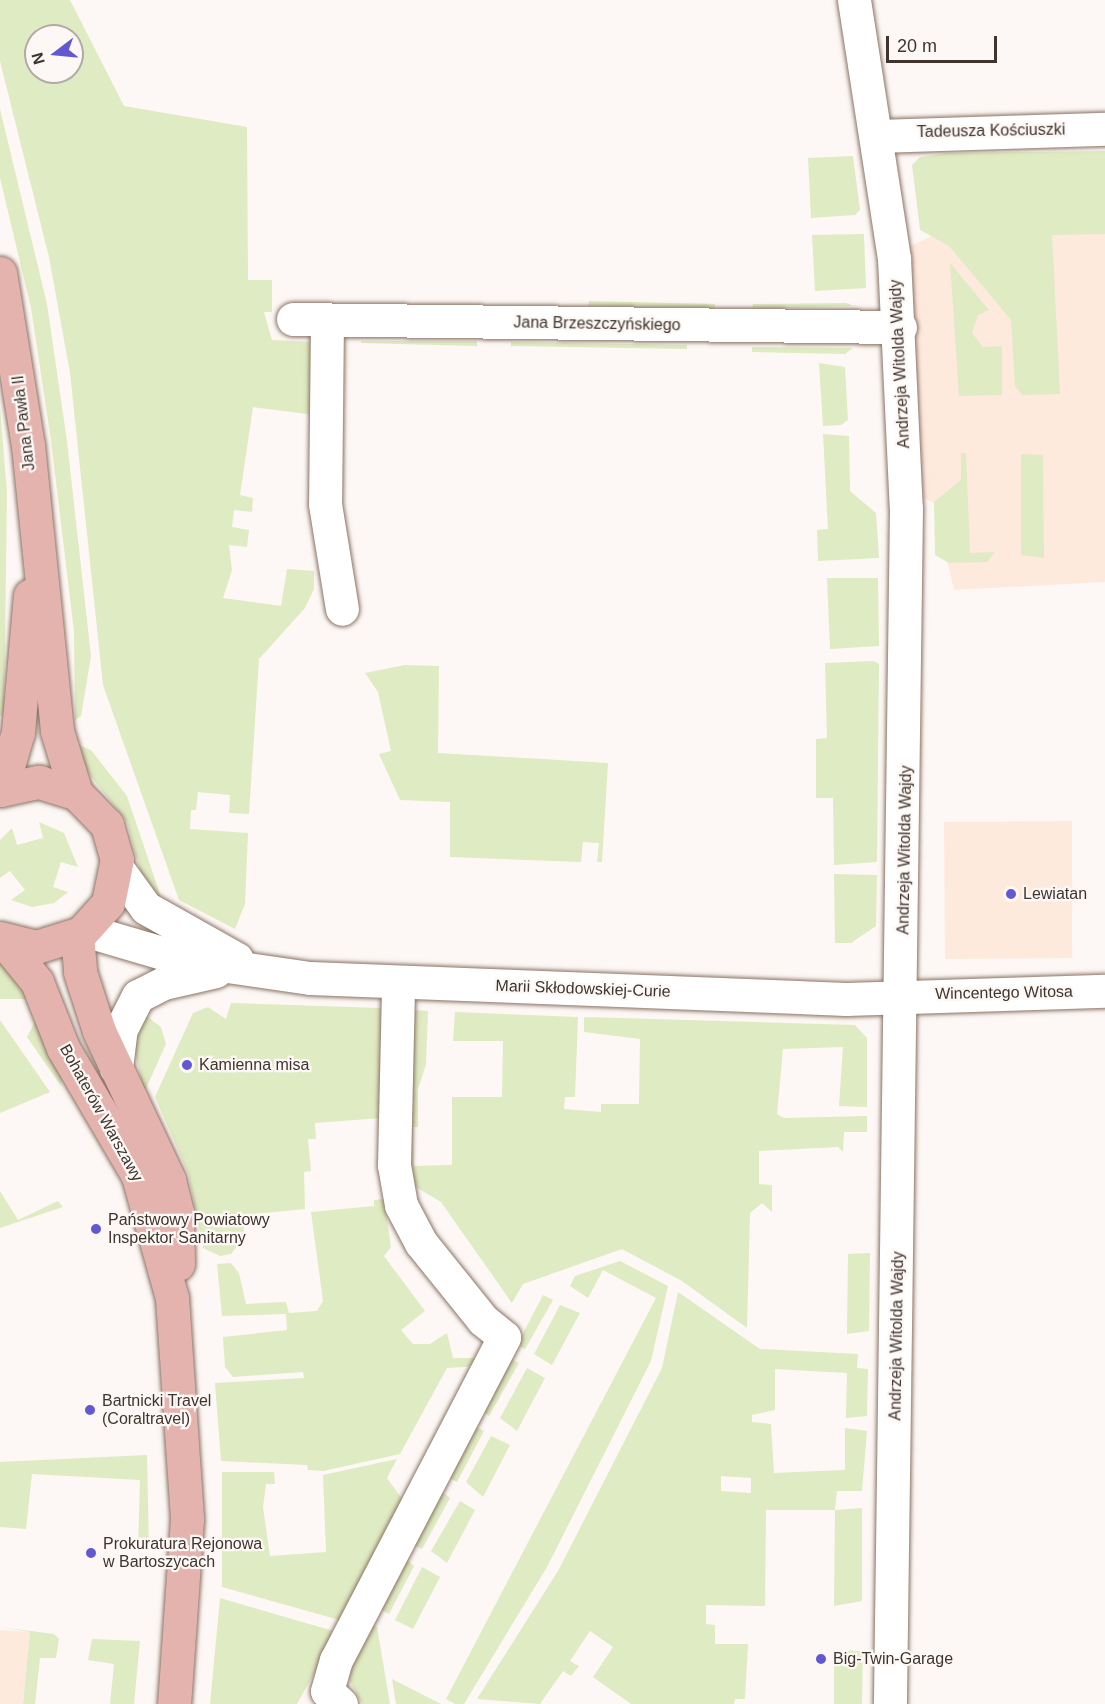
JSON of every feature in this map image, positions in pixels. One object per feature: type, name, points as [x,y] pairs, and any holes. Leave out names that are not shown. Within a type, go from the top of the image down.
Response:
[{"type":"main road","name":"Jana Pawła II","points":[[0,273],[19,376],[57,731],[76,793]]},
{"type":"main road","name":"Jana Pawła II","points":[[1,790],[18,732],[35,537]]},
{"type":"main road","points":[[1,790],[39,782],[76,793],[107,825],[117,868],[108,903],[80,933],[36,946],[1,939]]},
{"type":"main road","name":"Bohaterów Warszawy","points":[[80,933],[85,991],[116,1068],[156,1144],[177,1212],[179,1253],[172,1298]]},
{"type":"main road","name":"Bohaterów Warszawy","points":[[1,939],[37,982],[63,1048],[138,1176],[172,1298],[187,1519],[174,1704]]},
{"type":"street","name":"Andrzeja Witolda Wajdy","points":[[854,0],[878,136],[900,327],[908,573],[890,1704]]},
{"type":"street","name":"Tadeusza Kościuszki","points":[[878,136],[1105,129]]},
{"type":"street","name":"Jana Brzeszczyńskiego","points":[[293,319],[900,327]]},
{"type":"street","points":[[327,320],[325,504],[342,609]]},
{"type":"street","name":"Marii Skłodowskiej-Curie","points":[[117,868],[146,908],[263,972]]},
{"type":"street","name":"Marii Skłodowskiej-Curie","points":[[80,933],[230,968],[263,972],[398,982],[903,996]]},
{"type":"street","points":[[116,1068],[121,1029],[138,996],[165,983],[230,968]]},
{"type":"street","points":[[340,1704],[327,1691],[336,1660],[504,1337],[483,1320],[421,1243],[401,1205],[394,1118],[398,982]]},
{"type":"street","name":"Wincentego Witosa","points":[[903,996],[1105,991]]},
{"type":"shaded area","points":[[1105,160],[1105,582],[954,590],[934,503],[923,498],[910,246]]},
{"type":"shaded area","points":[[1072,821],[1072,958],[945,959],[944,822]]},
{"type":"shaded area","points":[[0,1630],[30,1632],[23,1704],[0,1704]]},
{"type":"green space","points":[[0,0],[70,0],[82,24],[24,24],[24,84],[84,84],[84,27],[124,106],[247,127],[248,280],[272,280],[272,312],[264,312],[272,340],[313,342],[315,415],[253,407],[240,495],[253,498],[252,512],[234,510],[232,527],[249,530],[247,547],[229,545],[232,570],[223,598],[281,606],[287,569],[314,571],[314,589],[305,608],[259,659],[249,814],[229,813],[230,795],[198,792],[196,810],[191,810],[190,829],[248,833],[245,904],[235,929],[179,900],[103,685],[70,373],[49,257],[0,61]]},
{"type":"green space","points":[[0,109],[47,304],[67,441],[91,656],[81,716],[75,720],[74,632],[51,440],[31,308],[0,178]]},
{"type":"green space","points":[[1105,151],[1105,234],[1052,235],[1060,394],[1022,395],[1015,386],[1011,320],[949,246],[920,230],[912,165],[920,157],[947,153]]},
{"type":"green space","points":[[853,156],[860,210],[855,215],[811,218],[808,158]]},
{"type":"green space","points":[[864,234],[866,288],[815,291],[812,235]]},
{"type":"green space","points":[[950,263],[989,310],[978,315],[972,333],[983,347],[1002,346],[1002,395],[959,396]]},
{"type":"green space","points":[[589,301],[715,304],[715,308],[588,306]]},
{"type":"green space","points":[[846,303],[854,306],[752,309],[753,304]]},
{"type":"green space","points":[[361,341],[477,341],[477,346],[361,343]]},
{"type":"green space","points":[[511,342],[687,345],[687,349],[511,346]]},
{"type":"green space","points":[[752,347],[853,348],[845,354],[752,352]]},
{"type":"green space","points":[[819,363],[845,367],[848,420],[841,425],[823,426]]},
{"type":"green space","points":[[0,407],[7,492],[4,718],[0,715]]},
{"type":"green space","points":[[823,434],[849,436],[850,491],[876,513],[879,558],[818,561],[817,530],[828,529]]},
{"type":"green space","points":[[961,453],[966,453],[970,553],[995,552],[987,562],[949,563],[935,555],[934,502],[961,480]]},
{"type":"green space","points":[[1021,454],[1043,455],[1044,558],[1021,555]]},
{"type":"green space","points":[[827,578],[878,578],[879,646],[830,649]]},
{"type":"green space","points":[[874,661],[879,664],[877,862],[834,865],[833,798],[816,798],[816,739],[827,738],[825,663]]},
{"type":"green space","points":[[405,665],[439,666],[438,753],[608,763],[602,862],[597,862],[599,843],[583,842],[581,862],[450,857],[450,802],[400,800],[379,754],[391,751],[378,692],[365,673]]},
{"type":"green space","points":[[76,744],[91,750],[127,796],[163,903],[142,878],[127,822],[85,769]]},
{"type":"green space","points":[[39,822],[64,833],[78,867],[61,862],[53,887],[68,892],[54,903],[32,907],[11,900],[25,890],[10,871],[0,878],[0,840],[12,828],[17,845],[43,838]]},
{"type":"green space","points":[[834,874],[877,875],[876,926],[851,943],[835,943]]},
{"type":"green space","points":[[0,961],[5,964],[29,999],[0,999]]},
{"type":"green space","points":[[231,1003],[381,1008],[382,1118],[315,1123],[316,1139],[308,1139],[311,1171],[304,1172],[305,1209],[245,1215],[243,1239],[231,1254],[220,1256],[203,1248],[188,1173],[155,1097],[193,1013],[208,1007],[226,1019]]},
{"type":"green space","points":[[413,1010],[428,1011],[426,1064],[418,1089],[418,1127],[413,1127],[414,1166],[452,1165],[452,1097],[502,1097],[503,1041],[453,1041],[455,1012],[578,1017],[575,1097],[565,1097],[564,1109],[601,1112],[601,1104],[639,1104],[640,1039],[584,1032],[584,1017],[855,1025],[867,1038],[867,1107],[839,1106],[843,1047],[783,1049],[777,1114],[784,1118],[867,1116],[867,1132],[844,1132],[843,1152],[838,1147],[759,1151],[759,1184],[772,1185],[772,1212],[762,1203],[750,1213],[747,1328],[682,1281],[622,1249],[523,1284],[512,1303],[441,1202],[409,1183]]},
{"type":"green space","points":[[144,1014],[161,1027],[166,1044],[144,1093],[134,1046]]},
{"type":"green space","points":[[0,1020],[50,1092],[0,1113]]},
{"type":"green space","points":[[36,1020],[62,1079],[61,1086],[27,1037]]},
{"type":"green space","points":[[0,1191],[18,1220],[58,1201],[63,1207],[0,1228]]},
{"type":"green space","points":[[384,1199],[391,1247],[384,1256],[425,1311],[401,1330],[413,1344],[430,1344],[447,1333],[453,1358],[482,1358],[480,1366],[447,1368],[400,1454],[323,1471],[308,1470],[307,1465],[221,1461],[215,1383],[304,1378],[303,1372],[233,1377],[225,1367],[223,1337],[287,1330],[286,1314],[222,1316],[217,1264],[231,1263],[239,1273],[246,1304],[286,1302],[289,1313],[317,1311],[323,1301],[311,1212],[374,1206],[374,1200]]},
{"type":"green space","points":[[870,1253],[869,1331],[847,1334],[848,1254]]},
{"type":"green space","points":[[620,1261],[668,1286],[651,1361],[547,1567],[464,1704],[455,1704],[446,1699],[656,1298],[603,1270],[588,1298],[570,1286],[575,1276]]},
{"type":"green space","points":[[678,1292],[760,1349],[858,1354],[857,1368],[868,1369],[867,1416],[846,1418],[847,1373],[775,1369],[775,1410],[752,1415],[752,1422],[771,1424],[774,1473],[845,1470],[845,1428],[867,1431],[862,1491],[837,1491],[835,1510],[766,1510],[765,1606],[706,1605],[706,1624],[715,1625],[715,1644],[748,1644],[745,1699],[735,1699],[734,1704],[631,1704],[593,1677],[613,1647],[590,1631],[570,1661],[579,1666],[571,1676],[563,1671],[540,1704],[477,1699],[558,1571],[662,1368]],"holes":[[[721,1476],[751,1478],[751,1493],[721,1491]]]},
{"type":"green space","points":[[543,1295],[553,1300],[525,1349],[517,1345]]},
{"type":"green space","points":[[560,1305],[580,1313],[552,1365],[534,1354]]},
{"type":"green space","points":[[511,1359],[519,1363],[489,1416],[482,1411]]},
{"type":"green space","points":[[527,1368],[545,1378],[517,1431],[500,1418]]},
{"type":"green space","points":[[474,1426],[484,1431],[457,1482],[447,1477]]},
{"type":"green space","points":[[491,1436],[510,1445],[483,1497],[466,1482]]},
{"type":"green space","points":[[147,1455],[149,1550],[138,1549],[140,1480],[32,1474],[26,1529],[0,1527],[0,1462]]},
{"type":"green space","points":[[397,1459],[387,1478],[405,1503],[343,1621],[222,1587],[222,1472],[274,1472],[275,1484],[266,1484],[263,1507],[270,1556],[326,1552],[323,1475]]},
{"type":"green space","points":[[440,1490],[450,1498],[422,1549],[411,1544]]},
{"type":"green space","points":[[460,1501],[475,1510],[447,1563],[431,1551]]},
{"type":"green space","points":[[862,1508],[862,1601],[834,1606],[835,1510]]},
{"type":"green space","points":[[404,1557],[414,1566],[389,1614],[376,1607]]},
{"type":"green space","points":[[422,1567],[440,1577],[413,1629],[395,1620]]},
{"type":"green space","points":[[220,1598],[337,1632],[297,1704],[210,1704]]},
{"type":"green space","points":[[368,1622],[377,1627],[390,1704],[362,1704],[349,1680],[348,1669]]},
{"type":"green space","points":[[0,1627],[54,1634],[59,1639],[56,1658],[40,1658],[35,1704],[23,1704],[30,1632]]},
{"type":"green space","points":[[92,1639],[140,1641],[134,1704],[110,1704],[114,1664],[88,1660]]},
{"type":"green space","points":[[834,1650],[863,1651],[862,1704],[834,1704]]},
{"type":"green space","points":[[392,1679],[441,1704],[396,1704]]},
{"type":"place","name":"Lewiatan","points":[[1011,894]]},
{"type":"place","name":"Kamienna misa","points":[[187,1065]]},
{"type":"place","name":"Państwowy Powiatowy Inspektor Sanitarny","points":[[96,1229]]},
{"type":"place","name":"Bartnicki Travel (Coraltravel)","points":[[90,1410]]},
{"type":"place","name":"Prokuratura Rejonowa w Bartoszycach","points":[[91,1553]]},
{"type":"place","name":"Big-Twin-Garage","points":[[821,1659]]}]
